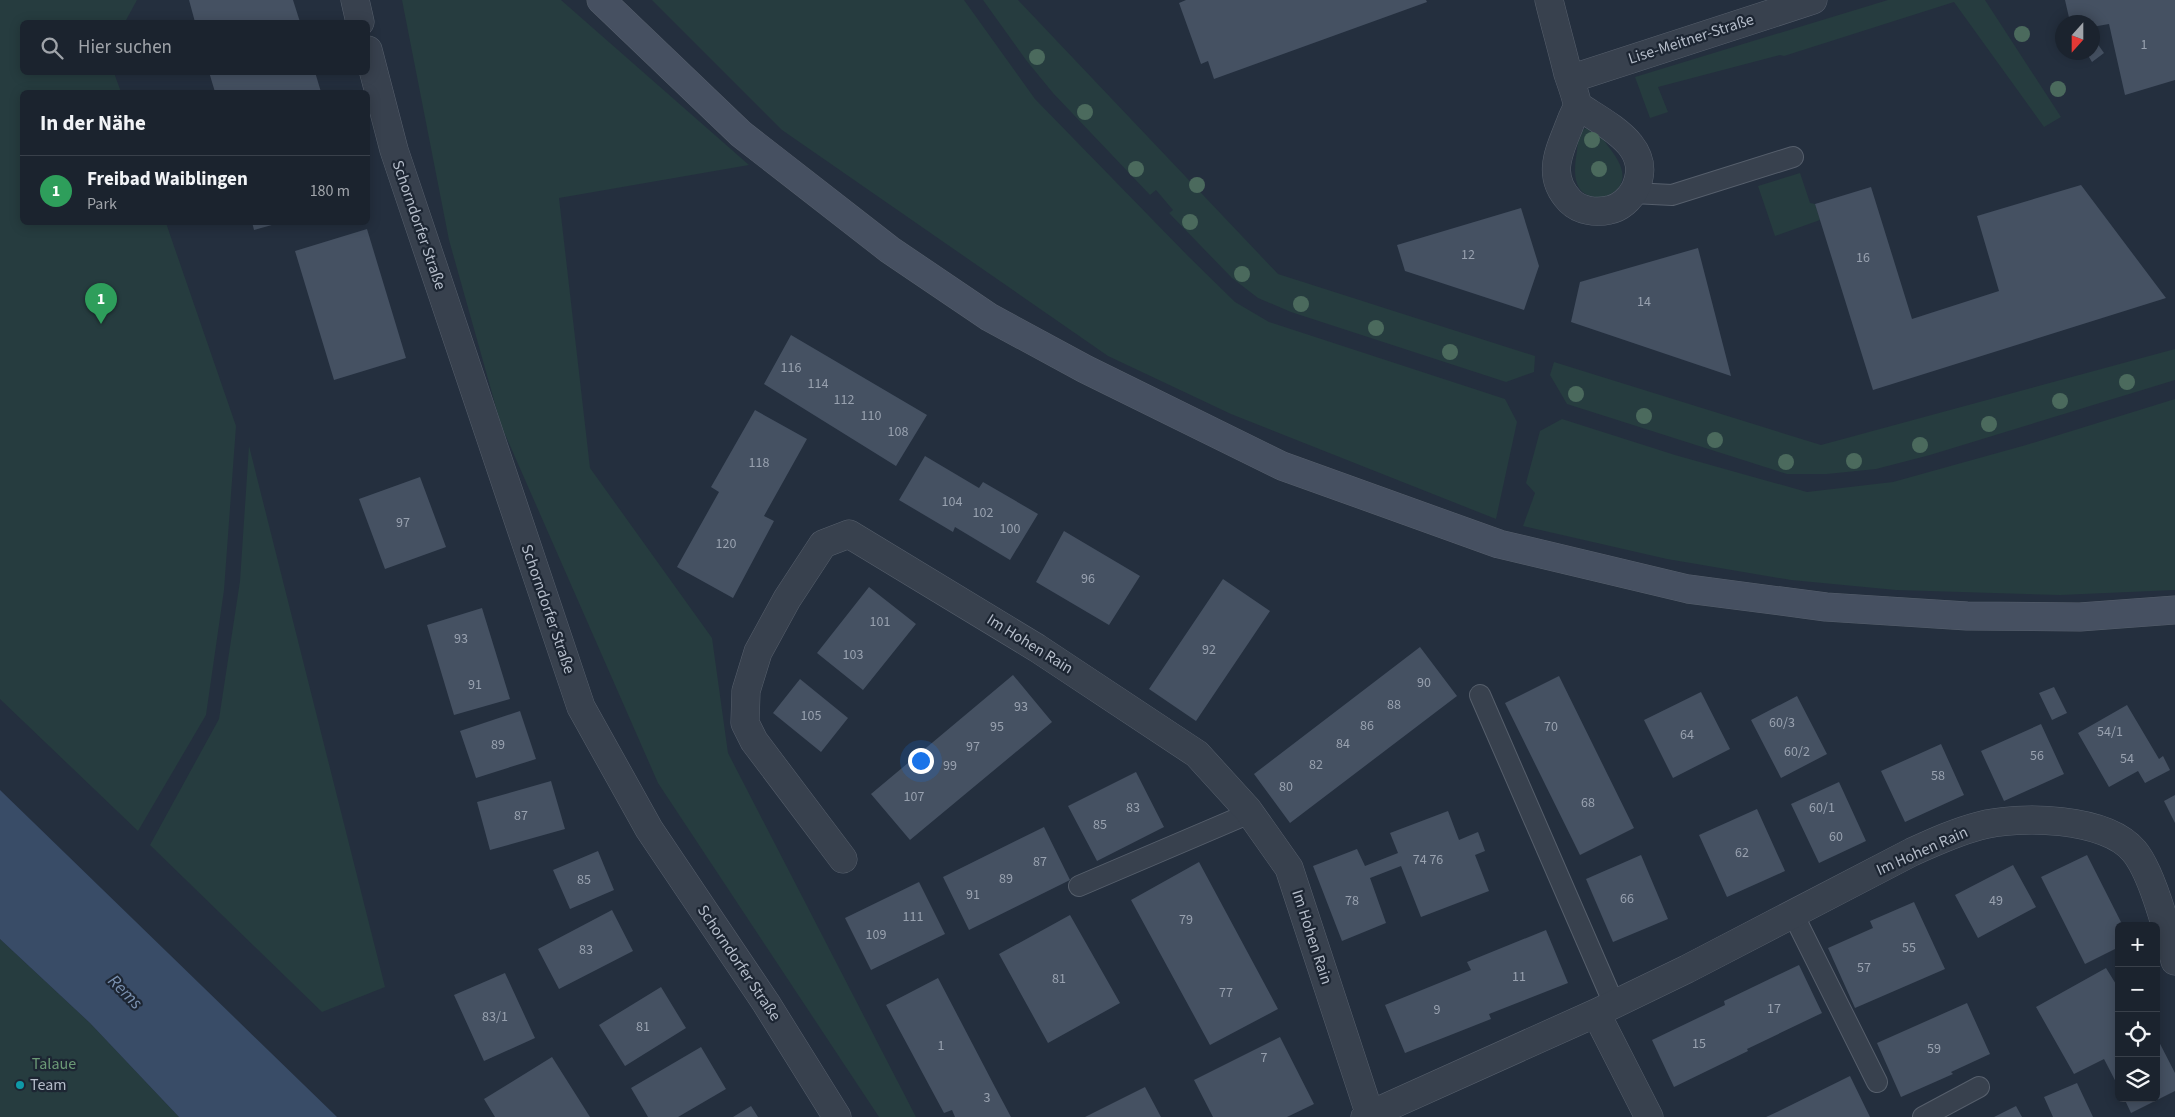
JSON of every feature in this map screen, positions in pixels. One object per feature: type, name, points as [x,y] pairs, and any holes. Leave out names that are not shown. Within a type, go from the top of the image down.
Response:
[{"type":"main road","points":[[601,0],[741,134],[890,250],[989,317],[1085,369],[1282,466],[1500,544],[1688,589],[1826,607],[1967,616],[2080,617],[2175,610]]},
{"type":"street","points":[[355,0],[360,20]]},
{"type":"street","points":[[1549,0],[1577,105],[1558,157],[1555,170],[1558,182],[1564,194],[1578,207],[1598,212],[1611,210],[1632,193],[1639,180],[1640,166],[1636,151],[1627,140],[1577,105]]},
{"type":"street","name":"Lise-Meitner-Straße","points":[[1570,79],[1813,0]]},
{"type":"street","name":"Schorndorfer Straße","points":[[370,58],[394,150],[581,707],[649,829],[766,1003],[837,1117]]},
{"type":"street","name":"Im Hohen Rain","points":[[843,859],[754,741],[746,723],[746,691],[758,652],[787,599],[823,544],[848,534],[1037,648],[1197,754],[1250,813],[1289,868],[1367,1116],[1605,1009],[1942,838],[1981,825],[2017,821],[2060,820],[2086,825],[2118,837],[2134,851],[2146,873],[2175,961]]},
{"type":"street","points":[[1605,1009],[1649,1117]]},
{"type":"lane","points":[[1632,193],[1672,195],[1793,157]]},
{"type":"lane","points":[[1480,695],[1605,1009]]},
{"type":"lane","points":[[1079,886],[1250,813]]},
{"type":"lane","points":[[1793,914],[1877,1082]]},
{"type":"lane","points":[[1923,1117],[1979,1088]]},
{"type":"green space","points":[[0,0],[137,0],[126,20],[20,20],[20,75],[115,75],[120,90],[20,90],[20,225],[167,225],[236,426],[224,590],[206,715],[138,831],[0,699]]},
{"type":"green space","points":[[402,0],[561,0],[749,165],[559,198],[590,468],[712,638],[728,753],[916,1117],[879,1117],[658,783],[501,425],[449,240]]},
{"type":"green space","points":[[652,0],[964,0],[1035,99],[1235,302],[1269,322],[1505,399],[1517,422],[1496,519],[1231,414],[1108,356],[782,130]]},
{"type":"green space","points":[[983,0],[1018,0],[1278,274],[1535,356],[1534,372],[1506,382],[1291,312],[1258,298],[1232,278],[1169,213],[1173,210],[1156,190],[1150,195],[1053,93],[1026,60]]},
{"type":"green space","points":[[1888,0],[1985,0],[2061,117],[2044,127],[1954,2],[1784,56],[1780,55],[1658,87],[1668,112],[1650,118],[1635,77]]},
{"type":"green space","points":[[1590,127],[1602,138],[1622,169],[1622,181],[1619,187],[1608,196],[1596,197],[1582,192],[1576,180],[1575,166],[1579,137],[1584,129]]},
{"type":"green space","points":[[1800,173],[1810,203],[1815,204],[1820,220],[1775,236],[1758,186]]},
{"type":"green space","points":[[2175,349],[2175,380],[1930,455],[1876,469],[1827,474],[1787,474],[1567,404],[1550,375],[1554,362],[1821,445]]},
{"type":"green space","points":[[2175,399],[2175,590],[2060,595],[1896,590],[1791,580],[1667,559],[1523,526],[1535,493],[1526,483],[1540,431],[1562,419],[1675,455],[1807,492],[1893,482],[2026,445]]},
{"type":"green space","points":[[249,446],[385,987],[322,1012],[150,845],[219,719],[240,581]]},
{"type":"green space","name":"Talaue","points":[[0,939],[90,1023],[179,1117],[0,1117]]},
{"type":"water","name":"Rems","points":[[0,790],[337,1117],[179,1117],[90,1023],[0,939]]},
{"type":"building","points":[[189,0],[293,0],[299,20],[194,20]]},
{"type":"building","points":[[1186,0],[1426,0],[1427,2],[1214,79],[1208,61],[1201,64],[1179,3]]},
{"type":"building","points":[[2065,0],[2175,0],[2175,80],[2125,95],[2109,24],[2100,26],[2100,15],[2068,15]]},
{"type":"building","points":[[2100,47],[2104,53],[2100,56]]},
{"type":"building","points":[[210,75],[316,75],[320,90],[214,90]]},
{"type":"building","points":[[2081,185],[2166,298],[1873,390],[1815,204],[1871,187],[1912,319],[1999,291],[1977,216]]},
{"type":"building","points":[[1521,208],[1539,266],[1524,310],[1405,271],[1397,245]]},
{"type":"building","points":[[253,225],[272,225],[254,230]]},
{"type":"building","points":[[367,229],[406,358],[334,380],[295,251]]},
{"type":"building","points":[[1698,248],[1731,376],[1571,322],[1580,282]]},
{"type":"building","points":[[791,335],[927,415],[896,466],[764,384]]},
{"type":"building","points":[[755,410],[807,439],[764,516],[774,521],[733,598],[677,567],[719,492],[711,487]]},
{"type":"building","points":[[925,456],[979,488],[983,482],[1038,514],[1010,560],[955,527],[953,532],[899,500]]},
{"type":"building","points":[[420,477],[446,547],[385,569],[359,499]]},
{"type":"building","points":[[1064,531],[1140,576],[1109,625],[1036,582]]},
{"type":"building","points":[[1223,579],[1270,611],[1196,721],[1149,689]]},
{"type":"building","points":[[869,587],[916,624],[863,690],[817,653]]},
{"type":"building","points":[[482,608],[510,699],[454,715],[427,625]]},
{"type":"building","points":[[1420,647],[1457,696],[1290,823],[1254,774]]},
{"type":"building","points":[[1013,675],[1052,722],[910,840],[871,794]]},
{"type":"building","points":[[1559,676],[1634,828],[1580,855],[1505,703]]},
{"type":"building","points":[[800,679],[848,718],[821,752],[773,713]]},
{"type":"building","points":[[2054,687],[2067,713],[2052,720],[2039,693]]},
{"type":"building","points":[[1701,692],[1730,749],[1673,778],[1644,720]]},
{"type":"building","points":[[1797,696],[1827,754],[1781,778],[1751,720]]},
{"type":"building","points":[[2127,705],[2159,759],[2163,756],[2170,770],[2145,783],[2138,771],[2109,787],[2078,733]]},
{"type":"building","points":[[520,711],[536,759],[476,778],[460,731]]},
{"type":"building","points":[[2041,724],[2064,774],[2004,801],[1981,751]]},
{"type":"building","points":[[1941,744],[1964,795],[1905,822],[1881,771]]},
{"type":"building","points":[[1136,772],[1164,827],[1097,861],[1068,806]]},
{"type":"building","points":[[551,781],[565,829],[490,850],[477,802]]},
{"type":"building","points":[[1839,782],[1866,841],[1819,863],[1791,804]]},
{"type":"building","points":[[2175,795],[2175,823],[2164,801]]},
{"type":"building","points":[[1757,809],[1785,871],[1727,897],[1699,835]]},
{"type":"building","points":[[1448,811],[1459,840],[1478,832],[1485,851],[1475,855],[1489,891],[1421,917],[1401,866],[1370,878],[1386,923],[1342,941],[1313,866],[1357,849],[1365,866],[1398,853],[1390,833]]},
{"type":"building","points":[[1044,827],[1070,880],[969,930],[943,877]]},
{"type":"building","points":[[598,851],[614,890],[570,909],[553,870]]},
{"type":"building","points":[[1641,855],[1668,919],[1613,942],[1586,879]]},
{"type":"building","points":[[2087,855],[2121,922],[2115,922],[2115,949],[2085,964],[2041,877]]},
{"type":"building","points":[[1199,862],[1278,1009],[1210,1045],[1131,900]]},
{"type":"building","points":[[2013,865],[2036,907],[1978,938],[1955,895]]},
{"type":"building","points":[[919,882],[945,934],[871,970],[845,918]]},
{"type":"building","points":[[1914,902],[1945,969],[1855,1008],[1828,948],[1873,928],[1870,921]]},
{"type":"building","points":[[612,910],[633,951],[559,989],[538,949]]},
{"type":"building","points":[[1070,915],[1120,1003],[1048,1043],[999,954]]},
{"type":"building","points":[[1546,930],[1568,983],[1489,1014],[1491,1019],[1405,1053],[1385,1005],[1471,970],[1467,962]]},
{"type":"building","points":[[1799,965],[1822,1013],[1674,1087],[1652,1040],[1725,1005],[1724,1001]]},
{"type":"building","points":[[2106,968],[2115,983],[2115,1080],[2104,1059],[2074,1074],[2036,1007]]},
{"type":"building","points":[[505,973],[535,1038],[484,1061],[454,995]]},
{"type":"building","points":[[938,978],[1011,1117],[955,1117],[952,1110],[944,1113],[886,1005]]},
{"type":"building","points":[[661,987],[686,1028],[625,1066],[599,1025]]},
{"type":"building","points":[[1967,1003],[1990,1054],[1951,1072],[1953,1074],[1901,1097],[1877,1043]]},
{"type":"building","points":[[1280,1037],[1314,1104],[1287,1117],[1213,1117],[1194,1080]]},
{"type":"building","points":[[2160,1044],[2175,1073],[2175,1091],[2160,1098]]},
{"type":"building","points":[[701,1047],[726,1089],[678,1117],[648,1117],[631,1088]]},
{"type":"building","points":[[552,1057],[590,1117],[495,1117],[484,1099]]},
{"type":"building","points":[[1850,1076],[1870,1117],[1766,1117],[1777,1112]]},
{"type":"building","points":[[2077,1083],[2093,1117],[2053,1117],[2044,1097]]},
{"type":"building","points":[[1145,1087],[1161,1117],[1085,1117]]},
{"type":"building","points":[[2126,1102],[2153,1102],[2131,1113]]},
{"type":"building","points":[[751,1106],[758,1117],[733,1117]]},
{"type":"building","points":[[2016,1106],[2022,1117],[1994,1117]]},
{"type":"place","name":"Freibad Waiblingen","points":[[101,324]]},
{"type":"place","name":"Team","points":[[20,1085]]}]
